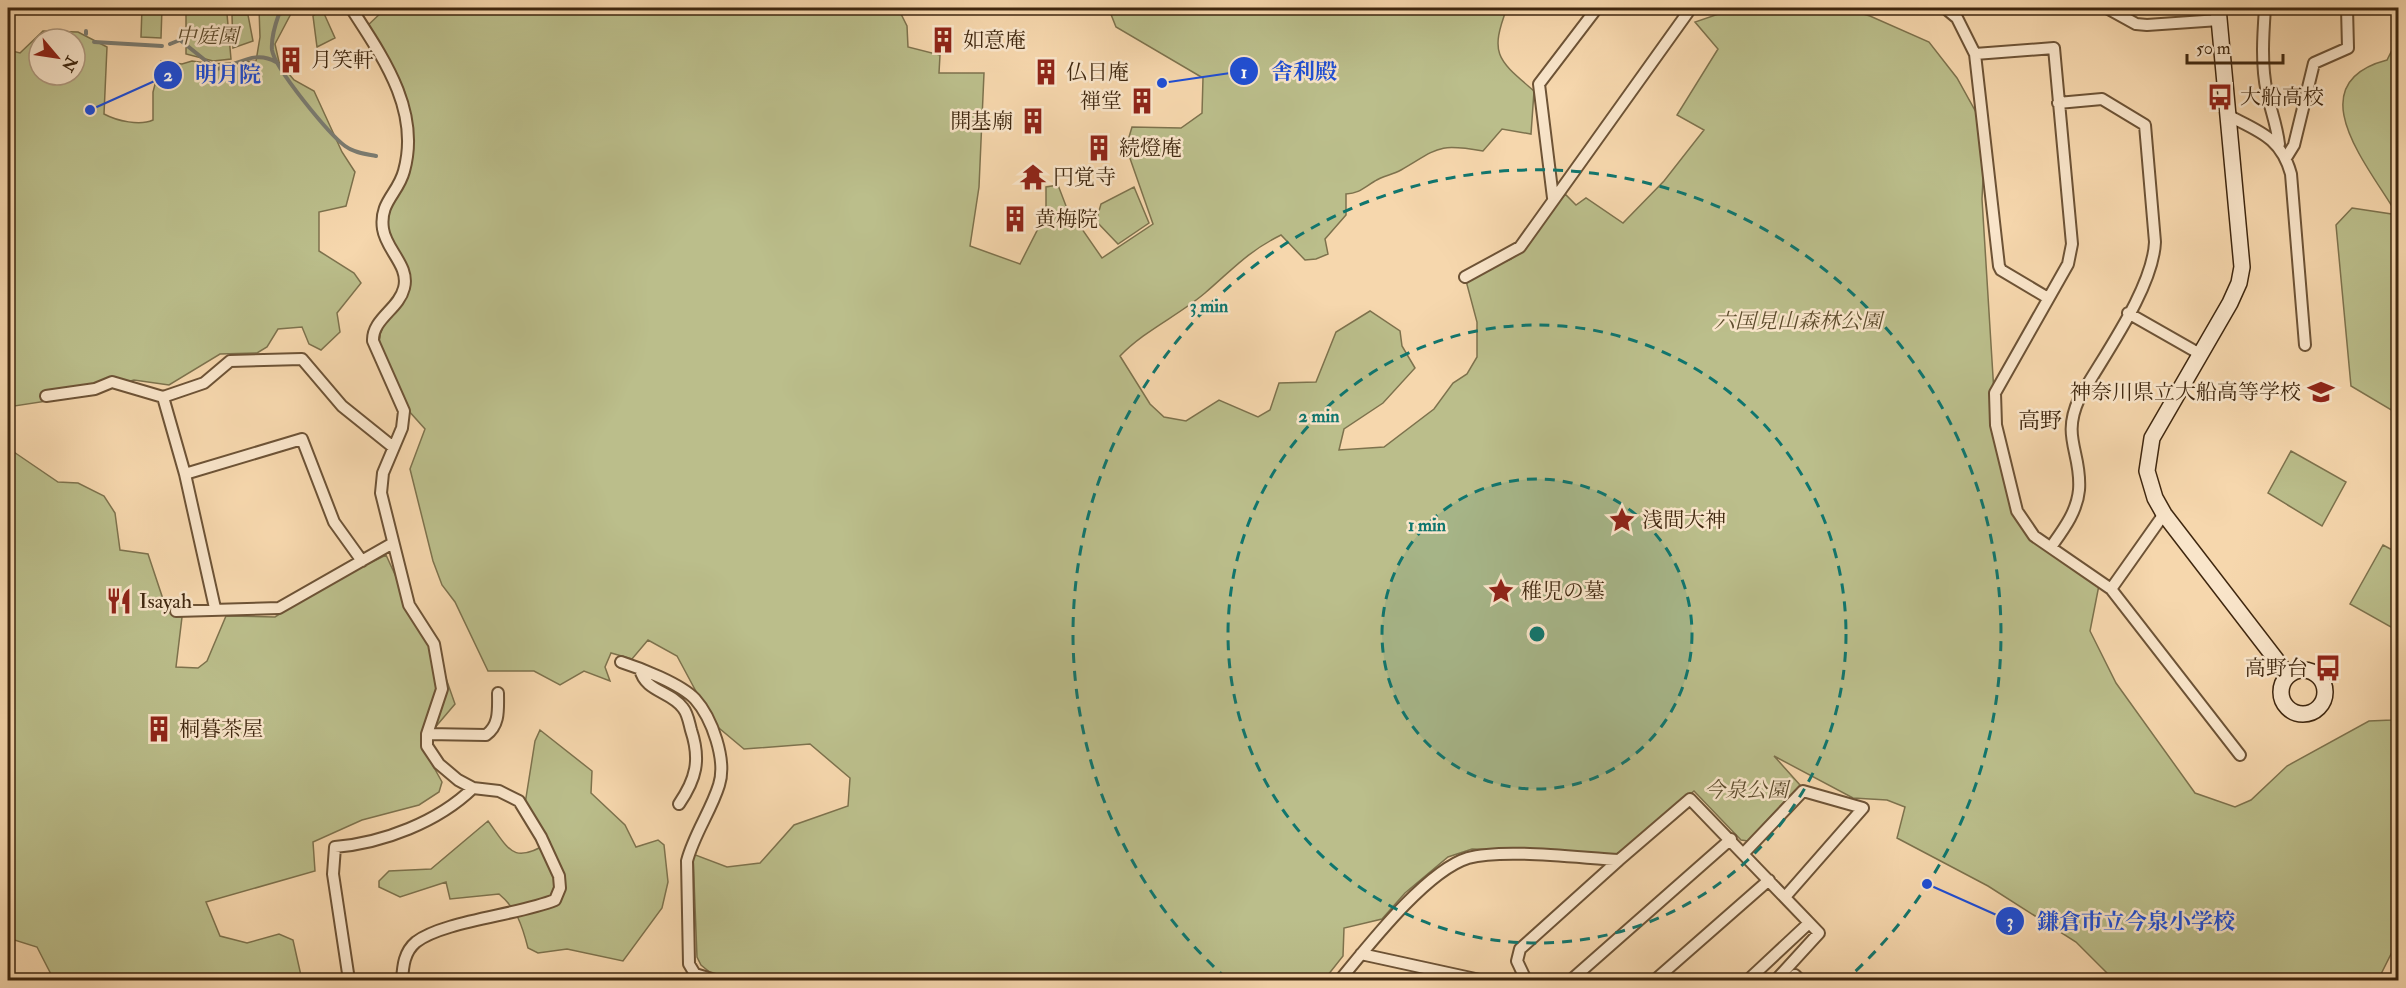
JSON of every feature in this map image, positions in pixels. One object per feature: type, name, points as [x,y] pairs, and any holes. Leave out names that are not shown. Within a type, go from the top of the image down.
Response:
[{"type":"street","points":[[351,8],[390,70],[402,101],[406,124],[405,168],[399,185],[386,201],[383,217],[386,240],[405,276],[404,286],[372,333],[373,341],[404,411],[402,428],[383,473],[381,493],[409,605],[434,644],[442,689],[427,734],[427,746],[439,764],[473,788],[499,791],[519,801],[541,837],[559,876],[560,888],[555,900],[532,909],[432,932],[414,944],[403,962],[402,981]]},
{"type":"street","points":[[1553,198],[1539,84],[1597,8]]},
{"type":"street","points":[[1465,278],[1520,247],[1689,8]]},
{"type":"street","points":[[1945,8],[1957,18],[1975,54],[1999,266],[2001,270],[2048,298]]},
{"type":"street","points":[[2107,8],[2122,12],[2136,24],[2147,25],[2219,14],[2242,267],[2239,283],[2230,303],[2152,438],[2148,455],[2150,485],[2163,514],[2288,675]]},
{"type":"street","points":[[2265,8],[2264,68],[2268,95],[2277,122],[2278,144],[2291,174],[2304,345]]},
{"type":"street","points":[[2286,158],[2294,145],[2314,63],[2348,48],[2347,8]]},
{"type":"street","points":[[1975,54],[2054,48],[2072,244],[2068,264],[2001,378],[1995,404],[1996,425],[2017,511],[2034,536],[2111,589],[2240,755]]},
{"type":"street","points":[[2051,548],[2070,519],[2079,488],[2070,434],[2070,419],[2144,285],[2154,256],[2145,125],[2102,99],[2058,103]]},
{"type":"street","points":[[2229,116],[2278,144]]},
{"type":"street","points":[[2128,313],[2200,354]]},
{"type":"street","points":[[46,396],[95,390],[112,382],[164,397],[204,383],[230,361],[302,359],[342,406],[393,447]]},
{"type":"street","points":[[164,397],[185,474],[215,608]]},
{"type":"street","points":[[185,474],[302,439],[334,522],[362,561]]},
{"type":"street","points":[[2111,589],[2163,514]]},
{"type":"street","points":[[176,611],[215,608],[279,608],[393,543]]},
{"type":"street","points":[[621,662],[640,669],[694,699],[720,750],[720,782],[690,848],[687,861],[689,964],[695,974],[715,981]]},
{"type":"street","points":[[640,669],[647,684],[683,707],[693,734],[697,769],[693,783],[679,804]]},
{"type":"street","points":[[427,734],[486,735],[493,730],[497,720],[498,693]]},
{"type":"street","points":[[349,981],[333,874],[335,847],[376,841],[456,805],[473,788]]},
{"type":"street","points":[[1744,853],[1803,791],[1863,808],[1785,897]]},
{"type":"street","points":[[1526,981],[1517,961],[1520,949],[1690,799],[1820,933],[1776,981]]},
{"type":"street","points":[[1571,981],[1731,839]]},
{"type":"street","points":[[1340,981],[1361,954],[1442,871],[1468,858],[1510,855],[1619,860]]},
{"type":"street","points":[[1655,981],[1769,880]]},
{"type":"street","points":[[1748,981],[1809,923]]},
{"type":"street","points":[[1361,954],[1480,981]]},
{"type":"street","points":[[1790,981],[1795,975],[1800,981]]},
{"type":"green space","points":[[142,8],[162,8],[161,38],[141,37]]},
{"type":"green space","points":[[259,8],[294,8],[275,44],[279,62],[294,80],[314,91],[342,152],[355,172],[346,206],[319,212],[319,251],[354,273],[361,283],[337,313],[340,332],[321,350],[309,344],[302,327],[278,329],[267,347],[257,353],[220,354],[169,385],[134,380],[73,397],[8,407],[8,50],[20,53],[27,46],[27,87],[87,87],[87,37],[107,47],[104,114],[135,123],[153,120],[153,92],[161,61],[213,64],[256,61],[260,37]]},
{"type":"green space","points":[[386,8],[551,8],[560,11],[569,8],[898,8],[907,26],[908,47],[940,55],[939,73],[984,73],[979,187],[970,246],[1020,264],[1046,213],[1046,187],[1058,185],[1066,206],[1102,258],[1153,224],[1126,147],[1132,127],[1181,128],[1202,113],[1203,78],[1116,27],[1110,12],[1093,8],[1507,8],[1498,47],[1505,64],[1534,91],[1531,134],[1502,129],[1483,151],[1439,149],[1398,172],[1378,179],[1358,191],[1346,194],[1346,215],[1325,239],[1328,254],[1316,259],[1305,260],[1281,235],[1249,254],[1195,301],[1140,338],[1120,356],[1150,404],[1164,417],[1186,421],[1219,400],[1258,417],[1270,410],[1279,383],[1316,382],[1336,332],[1370,311],[1400,331],[1402,346],[1415,368],[1383,403],[1344,429],[1339,450],[1384,447],[1434,409],[1453,383],[1467,374],[1477,357],[1477,322],[1465,277],[1511,259],[1521,251],[1565,194],[1576,205],[1586,198],[1623,223],[1664,181],[1704,130],[1677,115],[1718,49],[1695,22],[1736,8],[1842,8],[1870,16],[1929,42],[1957,78],[1977,114],[1984,160],[1982,199],[1996,425],[2024,524],[2100,580],[2090,631],[2116,683],[2195,793],[2235,807],[2251,800],[2287,766],[2369,721],[2392,720],[2398,714],[2398,940],[2378,980],[2114,980],[2076,942],[1988,886],[1897,838],[1905,807],[1887,800],[1853,798],[1774,756],[1800,785],[1748,841],[1741,840],[1694,791],[1617,854],[1472,849],[1448,857],[1405,893],[1382,919],[1344,928],[1343,956],[1324,980],[760,980],[712,974],[701,965],[697,957],[693,854],[727,867],[760,863],[794,825],[848,806],[850,778],[810,744],[744,749],[713,723],[677,656],[648,640],[632,659],[611,653],[605,667],[610,681],[584,671],[560,685],[534,671],[488,671],[455,602],[442,585],[433,561],[410,469],[425,429],[408,410],[380,346],[380,337],[385,323],[406,296],[410,279],[405,263],[389,232],[388,224],[389,214],[399,191],[406,150],[407,101],[396,74],[365,28]]},
{"type":"green space","points":[[2397,8],[2398,208],[2393,208],[2356,147],[2346,125],[2343,105],[2347,86],[2361,71],[2387,60],[2394,46]]},
{"type":"green space","name":"中庭園","points":[[186,9],[227,14],[231,59],[213,61],[186,54]]},
{"type":"green space","points":[[322,9],[335,38],[317,47],[313,16]]},
{"type":"green space","points":[[232,15],[248,15],[253,41],[233,48]]},
{"type":"green space","points":[[1134,187],[1149,223],[1118,244],[1096,221],[1101,204]]},
{"type":"green space","points":[[2352,208],[2398,215],[2398,414],[2351,386],[2336,225]]},
{"type":"green space","points":[[8,448],[58,482],[78,483],[104,496],[115,513],[120,550],[148,554],[164,602],[176,616],[182,617],[176,667],[198,668],[207,661],[226,616],[275,617],[326,585],[386,555],[409,605],[434,644],[455,704],[421,744],[442,782],[439,792],[419,805],[362,820],[313,842],[315,871],[206,902],[220,936],[247,943],[279,934],[293,940],[302,980],[54,980],[37,947],[8,938]]},
{"type":"green space","points":[[2291,451],[2346,482],[2322,526],[2268,493]]},
{"type":"green space","points":[[2383,545],[2398,553],[2398,631],[2350,604]]},
{"type":"green space","points":[[540,730],[592,771],[591,793],[625,825],[636,847],[658,840],[664,845],[668,882],[662,908],[623,961],[567,949],[538,953],[528,948],[518,918],[499,894],[450,899],[446,882],[400,897],[379,887],[379,881],[389,871],[431,869],[488,821],[513,851],[528,853],[550,842],[525,804],[535,741]]},
{"type":"waterway","points":[[8,14],[18,8]]},
{"type":"waterway","points":[[296,8],[279,14],[272,41],[275,59],[304,101],[337,139],[352,150],[376,156]]},
{"type":"waterway","points":[[170,44],[180,40],[216,69],[260,57],[276,62]]},
{"type":"waterway","points":[[94,42],[162,46]]},
{"type":"place","name":"如意庵","points":[[943,40]]},
{"type":"place","name":"月笑軒","points":[[291,60]]},
{"type":"place","name":"仏日庵","points":[[1046,72]]},
{"type":"place","name":"舎利殿","points":[[1162,83]]},
{"type":"place","name":"大船高校","points":[[2220,97]]},
{"type":"place","name":"禅堂","points":[[1142,101]]},
{"type":"place","name":"明月院","points":[[90,110]]},
{"type":"place","name":"開基廟","points":[[1033,121]]},
{"type":"place","name":"続燈庵","points":[[1099,148]]},
{"type":"place","name":"円覚寺","points":[[1033,177]]},
{"type":"place","name":"黄梅院","points":[[1015,219]]},
{"type":"place","name":"神奈川県立大船高等学校","points":[[2321,392]]},
{"type":"place","name":"浅間大神","points":[[1622,520]]},
{"type":"place","name":"稚児の墓","points":[[1501,591]]},
{"type":"place","name":"Isayah","points":[[119,601]]},
{"type":"place","name":"高野台","points":[[2328,668]]},
{"type":"place","name":"桐暮茶屋","points":[[159,729]]},
{"type":"place","name":"鎌倉市立今泉小学校","points":[[1927,884]]},
{"type":"district","name":"高野","points":[[2040,421]]},
{"type":"park label","name":"六国見山森林公園","points":[[1798,321]]},
{"type":"park label","name":"今泉公園","points":[[1746,790]]}]
